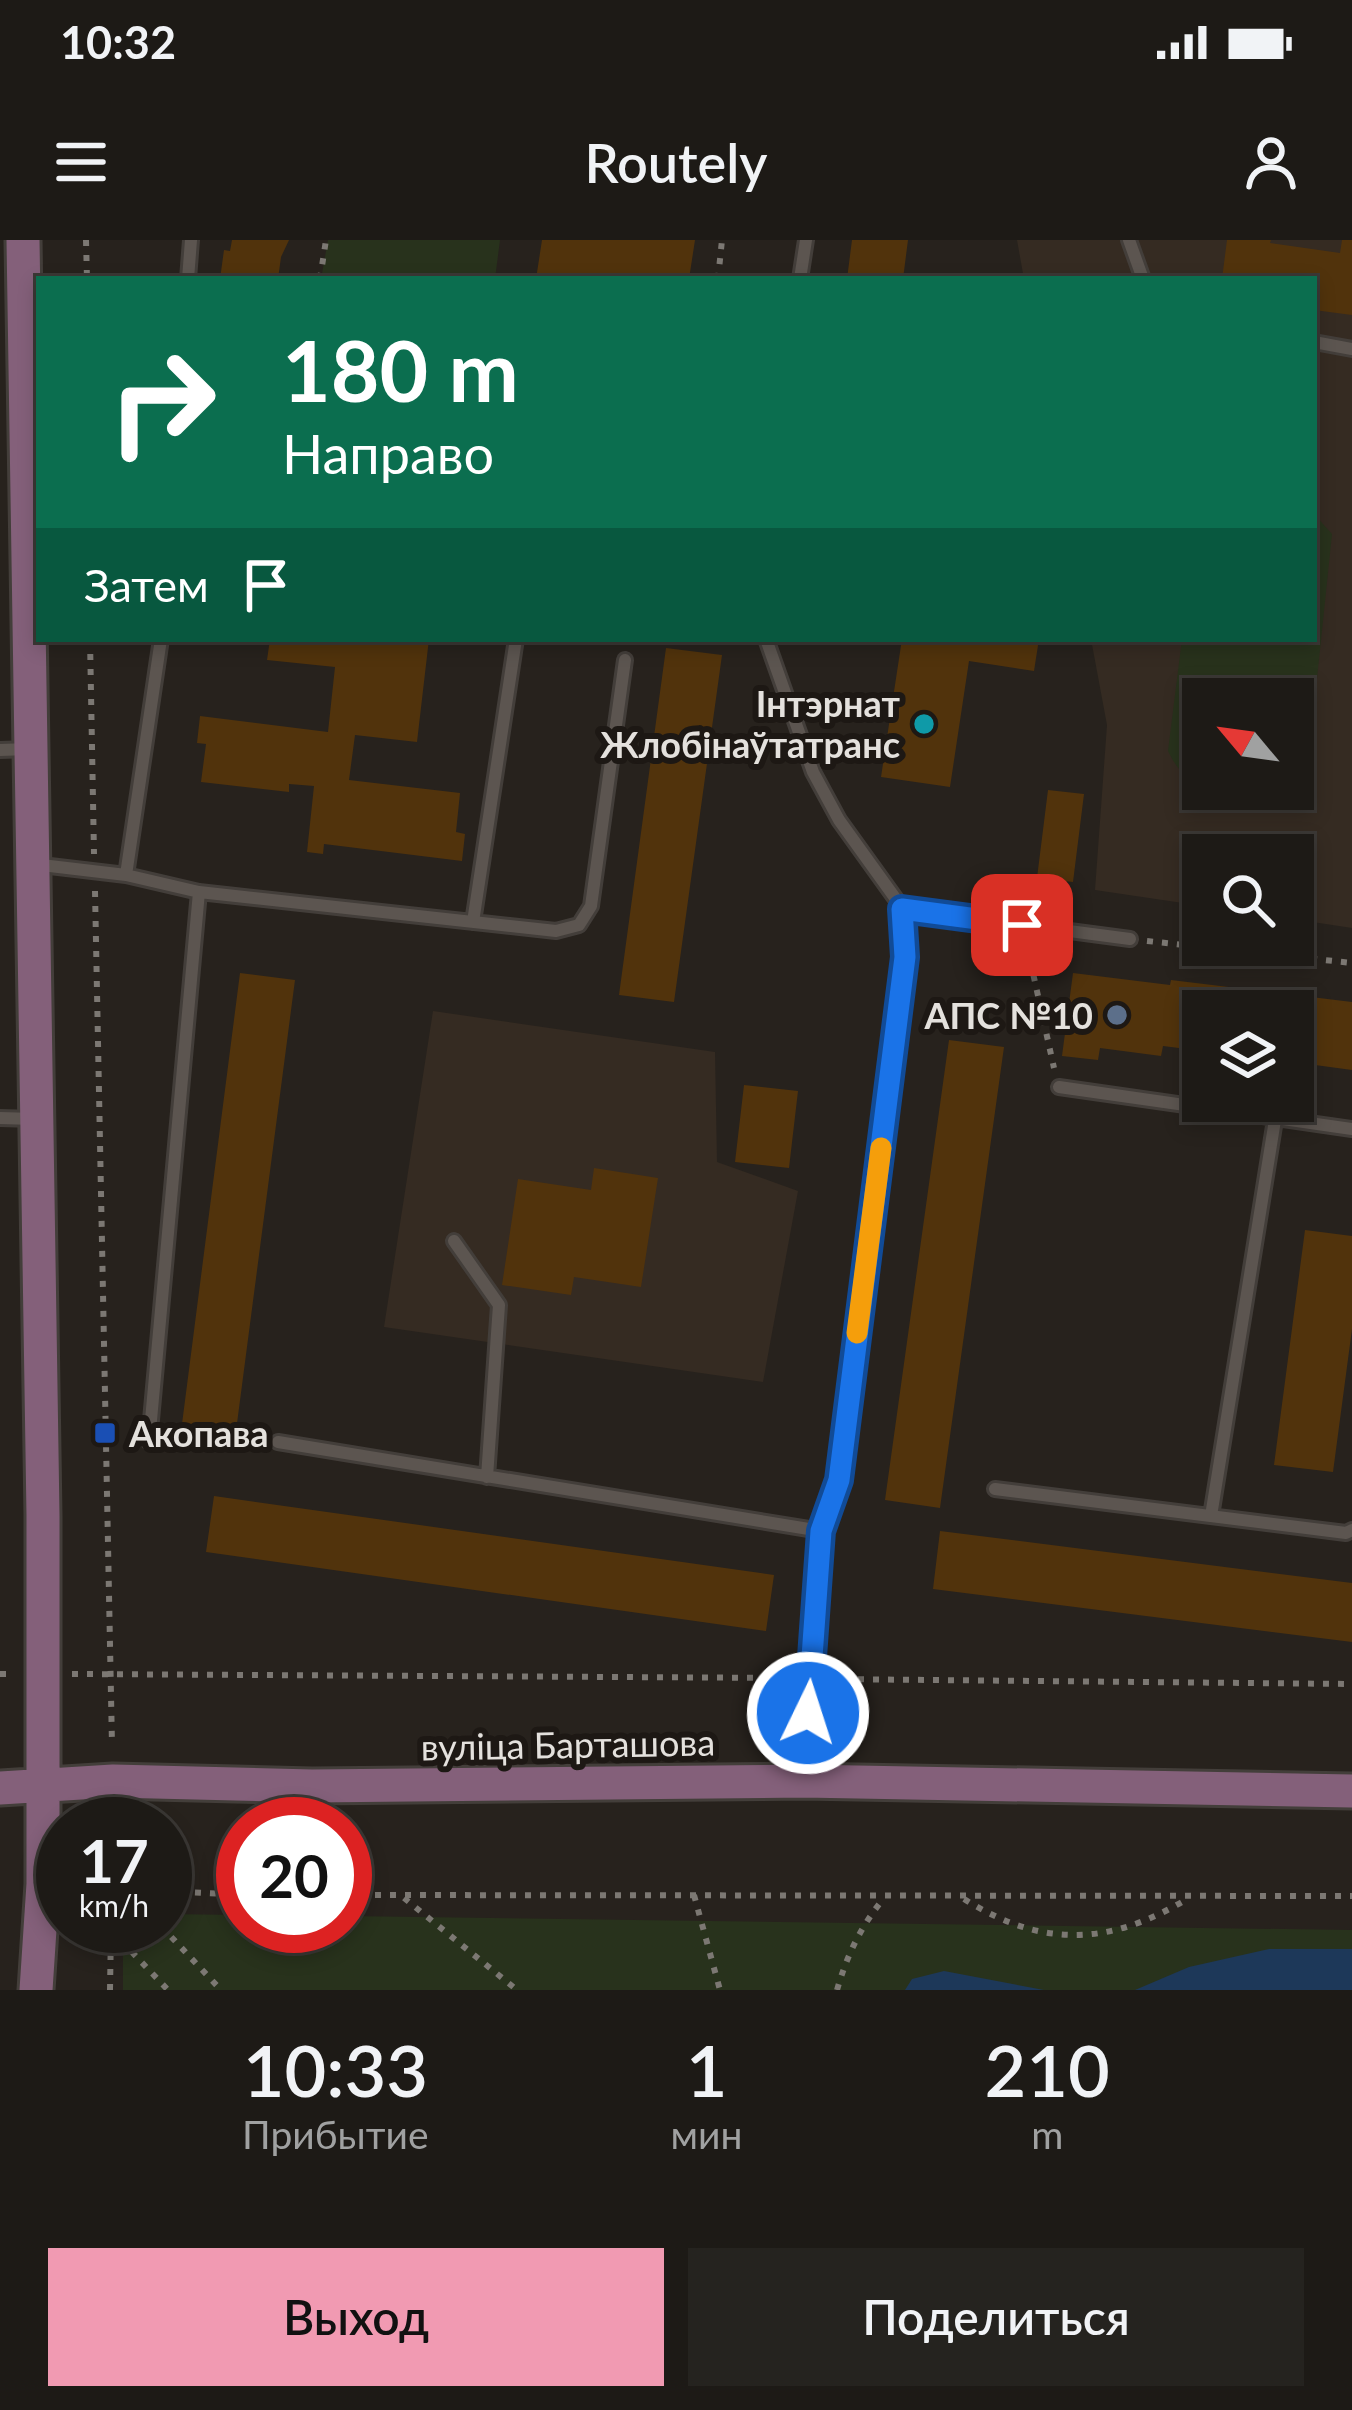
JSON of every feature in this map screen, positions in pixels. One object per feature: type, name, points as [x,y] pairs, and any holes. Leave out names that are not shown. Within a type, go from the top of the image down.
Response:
[{"type":"main road","points":[[22,240],[32,296],[15,749],[32,864],[43,1515],[43,1884],[36,1990]]},
{"type":"main road","name":"вуліца Барташова","points":[[0,1788],[113,1781],[335,1786],[804,1781],[1352,1791]]},
{"type":"lane","points":[[188,276],[191,240]]},
{"type":"lane","points":[[800,276],[806,240]]},
{"type":"lane","points":[[1130,240],[1142,276]]},
{"type":"lane","points":[[1317,343],[1352,349]]},
{"type":"lane","points":[[126,875],[161,642]]},
{"type":"lane","points":[[473,922],[516,642]]},
{"type":"lane","points":[[767,642],[813,772],[839,820],[902,909],[905,957],[839,1480],[821,1531],[804,1781]]},
{"type":"lane","points":[[32,864],[126,875],[199,892],[556,931],[578,926],[591,906],[625,660]]},
{"type":"lane","points":[[149,1442],[199,892]]},
{"type":"lane","points":[[902,909],[1130,939]]},
{"type":"lane","points":[[1059,1088],[1182,1106]]},
{"type":"lane","points":[[0,1118],[35,1119]]},
{"type":"lane","points":[[1211,1516],[1275,1122]]},
{"type":"lane","points":[[1292,1122],[1352,1129]]},
{"type":"lane","points":[[454,1241],[500,1305],[487,1477]]},
{"type":"lane","points":[[278,1442],[821,1531]]},
{"type":"lane","points":[[995,1489],[1346,1533],[1352,1530]]},
{"type":"path","points":[[86,240],[88,276]]},
{"type":"path","points":[[320,276],[326,240]]},
{"type":"path","points":[[718,276],[722,240]]},
{"type":"path","points":[[91,642],[112,1745]]},
{"type":"path","points":[[1022,925],[1059,1088]]},
{"type":"path","points":[[1130,939],[1352,963]]},
{"type":"path","points":[[0,1674],[14,1673]]},
{"type":"path","points":[[68,1674],[1352,1684]]},
{"type":"path","points":[[372,1895],[1352,1896]]},
{"type":"path","points":[[401,1895],[518,1990]]},
{"type":"path","points":[[694,1895],[720,1990]]},
{"type":"path","points":[[961,1898],[1018,1929],[1090,1934],[1154,1919],[1190,1897]]},
{"type":"path","points":[[837,1990],[853,1945],[884,1898]]},
{"type":"path","points":[[110,1990],[111,1953]]},
{"type":"path","points":[[134,1953],[169,1990]]},
{"type":"path","points":[[186,1953],[221,1990]]},
{"type":"shaded area","points":[[1017,240],[1352,240],[1352,928],[1314,922],[1314,834],[1182,834],[1182,903],[1095,890],[1107,725],[1092,642],[1317,642],[1317,276],[1023,276]]},
{"type":"shaded area","points":[[433,1011],[715,1052],[717,1162],[798,1191],[763,1382],[384,1327]]},
{"type":"green space","points":[[328,240],[500,240],[495,276],[322,276]]},
{"type":"green space","points":[[1317,517],[1332,534],[1314,708],[1314,678],[1182,678],[1182,770],[1168,751],[1182,642],[1317,642]]},
{"type":"green space","points":[[192,1914],[216,1915],[216,1953],[372,1953],[372,1916],[1352,1930],[1352,1990],[123,1990],[123,1953],[192,1953]]},
{"type":"water","points":[[1269,1949],[1352,1949],[1352,1990],[1135,1990],[1189,1967]]},
{"type":"water","points":[[944,1971],[1044,1990],[905,1990],[912,1979]]},
{"type":"building","points":[[232,240],[289,240],[278,276],[220,276],[224,250],[230,251]]},
{"type":"building","points":[[542,240],[695,240],[689,276],[536,276]]},
{"type":"building","points":[[852,240],[908,240],[903,276],[847,276]]},
{"type":"building","points":[[1227,240],[1271,240],[1340,253],[1342,240],[1352,240],[1352,315],[1317,310],[1317,276],[1222,276]]},
{"type":"building","points":[[270,642],[429,642],[417,742],[355,735],[349,780],[460,793],[456,832],[465,834],[462,861],[324,844],[323,854],[307,852],[314,786],[289,784],[289,792],[201,782],[206,744],[197,743],[200,716],[328,732],[335,667],[267,660]]},
{"type":"building","name":"Інтэрнат Жлобінаўтатранс","points":[[902,642],[1039,642],[1034,671],[969,661],[950,787],[881,777]]},
{"type":"building","points":[[666,648],[722,655],[674,1002],[619,995]]},
{"type":"building","points":[[1048,790],[1084,794],[1073,882],[1037,878]]},
{"type":"building","points":[[240,973],[295,980],[236,1431],[182,1424]]},
{"type":"building","name":"АПС №10","points":[[1073,973],[1253,990],[1182,990],[1182,1048],[1163,1046],[1161,1056],[1100,1048],[1098,1060],[1062,1056]]},
{"type":"building","name":"АПС №10","points":[[1314,997],[1352,1002],[1352,1070],[1314,1065]]},
{"type":"building","points":[[949,1040],[1004,1047],[940,1508],[885,1500]]},
{"type":"building","points":[[744,1085],[798,1091],[789,1168],[735,1162]]},
{"type":"building","points":[[594,1168],[658,1178],[641,1287],[574,1277],[571,1295],[502,1285],[518,1179],[591,1190]]},
{"type":"building","points":[[1305,1230],[1352,1236],[1352,1329],[1333,1472],[1274,1465]]},
{"type":"building","points":[[214,1496],[774,1575],[766,1631],[206,1552]]},
{"type":"building","points":[[940,1531],[1352,1583],[1352,1642],[933,1589]]},
{"type":"slow traffic","points":[[857,1333],[881,1148]]},
{"type":"place","name":"Інтэрнат Жлобінаўтатранс","points":[[924,724]]},
{"type":"place","name":"АПС №10","points":[[1117,1015]]},
{"type":"place","name":"Акопава","points":[[105,1433]]},
{"type":"route","points":[[808,1713],[821,1531],[839,1480],[905,957],[902,909],[1022,925]]}]
